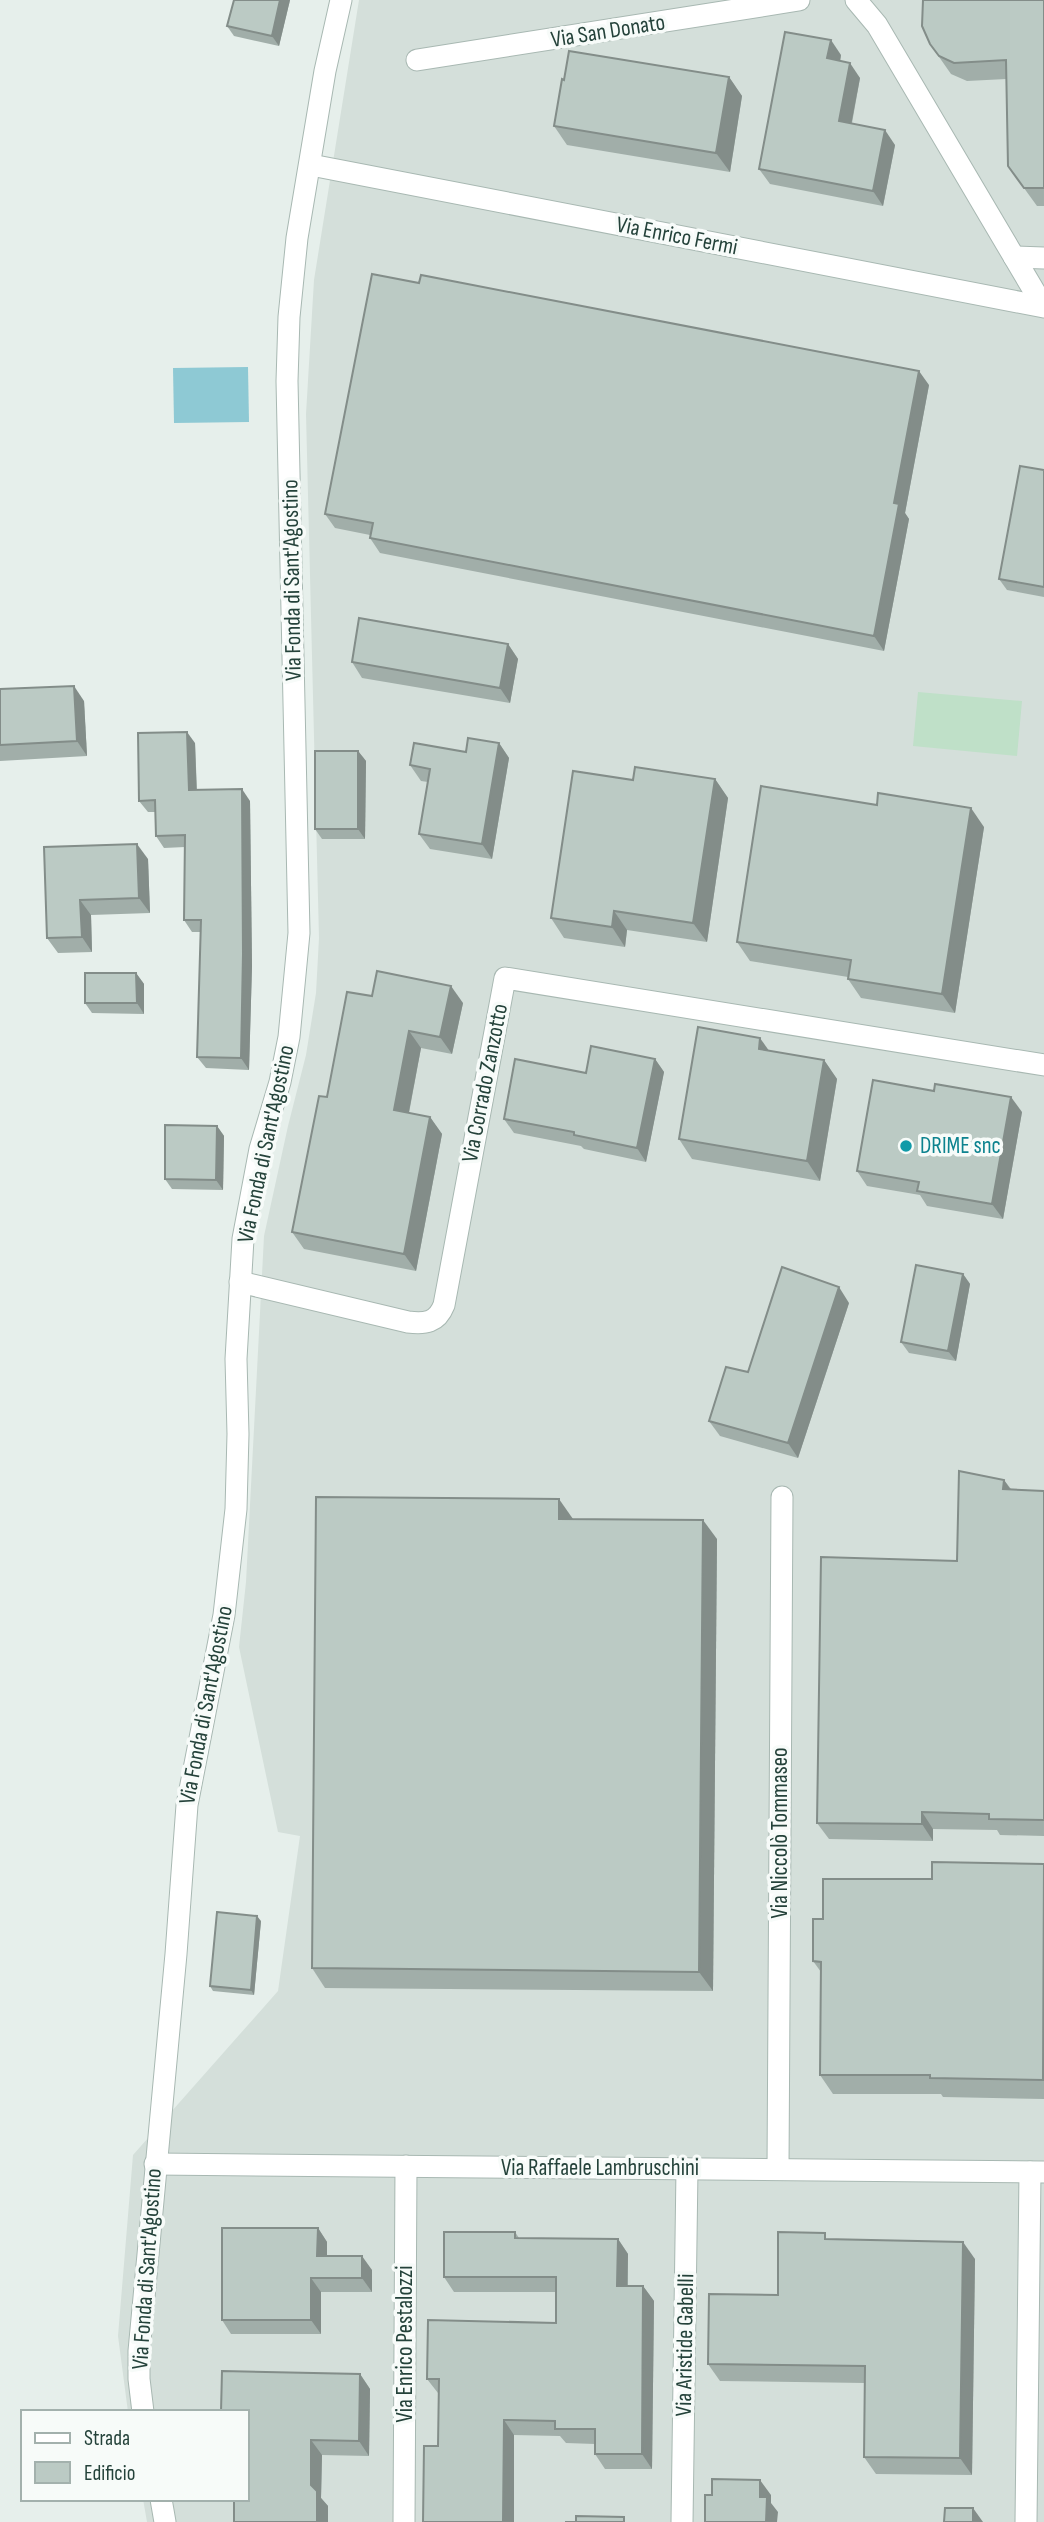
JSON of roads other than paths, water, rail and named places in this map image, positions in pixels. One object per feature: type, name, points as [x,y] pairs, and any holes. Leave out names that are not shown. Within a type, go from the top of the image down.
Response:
[{"type":"street","name":"Via Fonda di Sant'Agostino","points":[[143,2410],[139,2351],[187,1805],[224,1615],[236,1509],[236,1359],[243,1239],[260,1149],[280,1082],[289,1037],[299,933],[289,317],[297,238],[324,71],[341,0]]},
{"type":"street","name":"Via San Donato","points":[[417,60],[799,0]]},
{"type":"street","points":[[856,0],[877,25],[1043,307]]},
{"type":"street","name":"Via Enrico Fermi","points":[[310,165],[1043,307]]},
{"type":"street","points":[[1014,257],[1044,258]]},
{"type":"street","name":"Via Corrado Zanzotto","points":[[240,1282],[408,1322],[428,1322],[439,1316],[444,1305],[505,978],[1044,1065]]},
{"type":"street","name":"Via Niccolò Tommaseo","points":[[778,2169],[782,1497]]},
{"type":"street","name":"Via Raffaele Lambruschini","points":[[155,2164],[1037,2172]]},
{"type":"street","name":"Via Enrico Pestalozzi","points":[[404,2522],[406,2166]]},
{"type":"street","name":"Via Aristide Gabelli","points":[[682,2522],[687,2169]]},
{"type":"street","points":[[1026,2522],[1037,2172]]},
{"type":"street","points":[[160,2501],[165,2522]]},
{"type":"water","points":[[248,367],[249,422],[174,423],[173,368]]},
{"type":"place","name":"DRIME snc","points":[[906,1146]]}]
